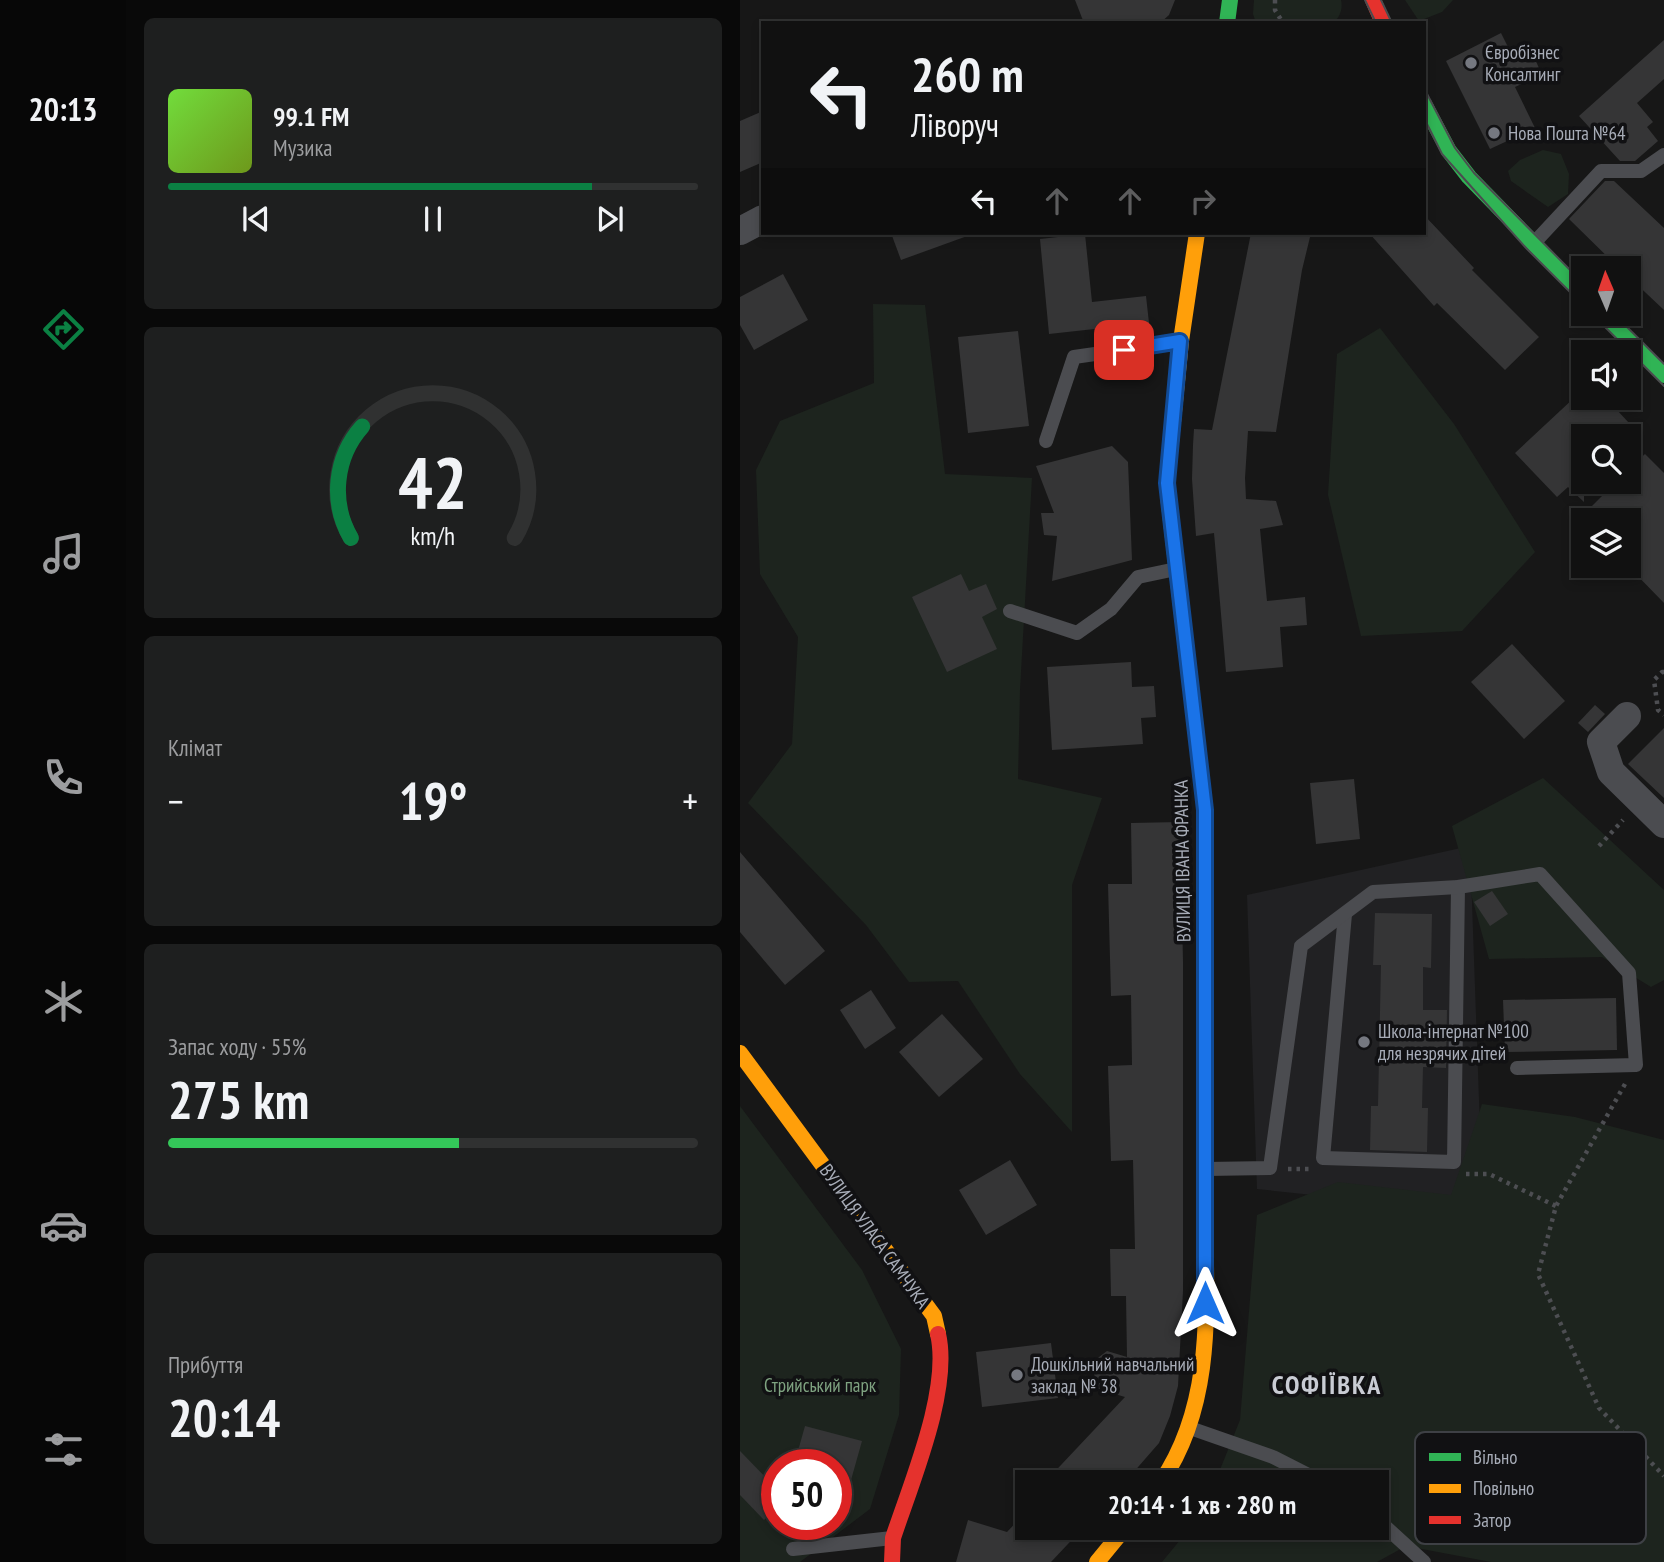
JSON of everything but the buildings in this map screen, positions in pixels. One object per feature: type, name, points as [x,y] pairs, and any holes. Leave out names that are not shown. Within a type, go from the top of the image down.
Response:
[{"type":"main road","points":[[1227,21],[1230,0]]},
{"type":"main road","points":[[1373,0],[1382,21]]},
{"type":"main road","points":[[1426,108],[1449,151],[1469,177],[1571,282]]},
{"type":"main road","name":"ВУЛИЦЯ ІВАНА ФРАНКА","points":[[1170,1470],[1197,1407],[1205,1357],[1205,810],[1167,483],[1180,341],[1197,235]]},
{"type":"main road","points":[[1615,326],[1664,375]]},
{"type":"main road","name":"ВУЛИЦЯ УЛАСА САМЧУКА","points":[[740,1053],[934,1316],[941,1347],[938,1396],[893,1538],[892,1562]]},
{"type":"main road","points":[[1097,1562],[1115,1540]]},
{"type":"street","points":[[740,231],[761,220]]},
{"type":"street","points":[[1627,716],[1601,742],[1611,772],[1664,824]]},
{"type":"lane","points":[[1533,244],[1601,171],[1641,171],[1664,155]]},
{"type":"lane","points":[[1046,441],[1074,358],[1180,341]]},
{"type":"lane","points":[[1010,611],[1077,633],[1111,609],[1138,577],[1177,569]]},
{"type":"lane","points":[[1205,1169],[1270,1168],[1301,946],[1373,892],[1458,887],[1540,874],[1629,973],[1636,1065],[1517,1068]]},
{"type":"lane","points":[[1344,914],[1323,1158],[1454,1162],[1458,887]]},
{"type":"lane","points":[[1188,1428],[1273,1457],[1298,1470]]},
{"type":"lane","points":[[1389,1530],[1424,1562]]},
{"type":"lane","points":[[792,1549],[893,1538]]},
{"type":"path","points":[[1275,0],[1275,10],[1281,21]]},
{"type":"path","points":[[1664,673],[1654,680],[1658,710],[1664,715]]},
{"type":"path","points":[[1599,846],[1620,823]]},
{"type":"path","points":[[1622,1432],[1599,1408],[1537,1274],[1556,1206],[1636,1065]]},
{"type":"path","points":[[1646,1457],[1664,1476]]},
{"type":"shaded area","name":"Школа-інтернат №100 для незрячих дітей","points":[[1470,846],[1483,1213],[1257,1189],[1247,895]]},
{"type":"green space","points":[[1254,0],[1341,0],[1342,7],[1334,21],[1255,21]]},
{"type":"green space","points":[[1405,0],[1453,0],[1442,12],[1419,21]]},
{"type":"green space","points":[[1543,150],[1561,154],[1569,174],[1568,194],[1548,207],[1511,181],[1508,171],[1520,160]]},
{"type":"green space","points":[[873,304],[925,305],[945,474],[1032,478],[1020,690],[1018,779],[1102,798],[1072,885],[1072,1132],[1020,1074],[958,981],[909,982],[866,925],[748,803],[792,744],[798,637],[760,574],[756,470],[780,421],[874,383]]},
{"type":"green space","points":[[1380,328],[1454,424],[1535,552],[1462,631],[1361,636],[1328,495],[1337,354]]},
{"type":"green space","points":[[1543,778],[1664,890],[1664,980],[1651,987],[1602,957],[1489,959],[1452,826]]},
{"type":"green space","points":[[1482,1104],[1575,1117],[1664,1140],[1664,1562],[1491,1562],[1406,1546],[1377,1562],[1162,1562],[1180,1540],[1389,1540],[1389,1470],[1220,1470],[1240,1420],[1257,1215],[1338,1182],[1451,1195]]},
{"type":"green space","name":"Стрийський парк","points":[[740,1106],[862,1270],[901,1349],[899,1415],[870,1509],[852,1523],[852,1449],[761,1449],[761,1540],[829,1540],[800,1562],[740,1562]]},
{"type":"tram line","points":[[1365,0],[1375,21]]},
{"type":"tram line","points":[[1381,0],[1391,21]]},
{"type":"tram line","points":[[1426,92],[1455,148],[1474,173],[1571,271]]},
{"type":"tram line","points":[[1426,122],[1442,154],[1527,249],[1571,293]]},
{"type":"tram line","points":[[1604,326],[1664,386]]},
{"type":"tram line","points":[[1626,326],[1664,364]]},
{"type":"traffic: fast","points":[[1227,21],[1230,0]]},
{"type":"traffic: fast","points":[[1426,108],[1449,151],[1469,177],[1571,282]]},
{"type":"traffic: fast","points":[[1615,326],[1664,375]]},
{"type":"traffic: fast","points":[[1169,504],[1205,810],[1205,1199]]},
{"type":"traffic: slow","points":[[1169,504],[1167,483],[1181,341],[1197,235]]},
{"type":"traffic: slow","points":[[740,1053],[934,1316],[938,1334]]},
{"type":"traffic: slow","points":[[1168,1470],[1192,1416],[1200,1381],[1206,1309],[1205,1199]]},
{"type":"traffic: slow","points":[[1097,1562],[1115,1540]]},
{"type":"traffic: jam","points":[[1373,0],[1382,21]]},
{"type":"traffic: jam","points":[[892,1562],[893,1538],[919,1464],[934,1409],[941,1357],[938,1334]]},
{"type":"place","name":"Євробізнес Консалтинг","points":[[1471,63]]},
{"type":"place","name":"Нова Пошта №64","points":[[1494,133]]},
{"type":"place","name":"Школа-інтернат №100 для незрячих дітей","points":[[1364,1042]]},
{"type":"place","name":"Дошкільний навчальний заклад № 38","points":[[1017,1375]]},
{"type":"district","name":"СОФІЇВКА","points":[[1327,1385]]},
{"type":"route","points":[[1124,350],[1180,341],[1167,483],[1205,810],[1205,1303]]}]
